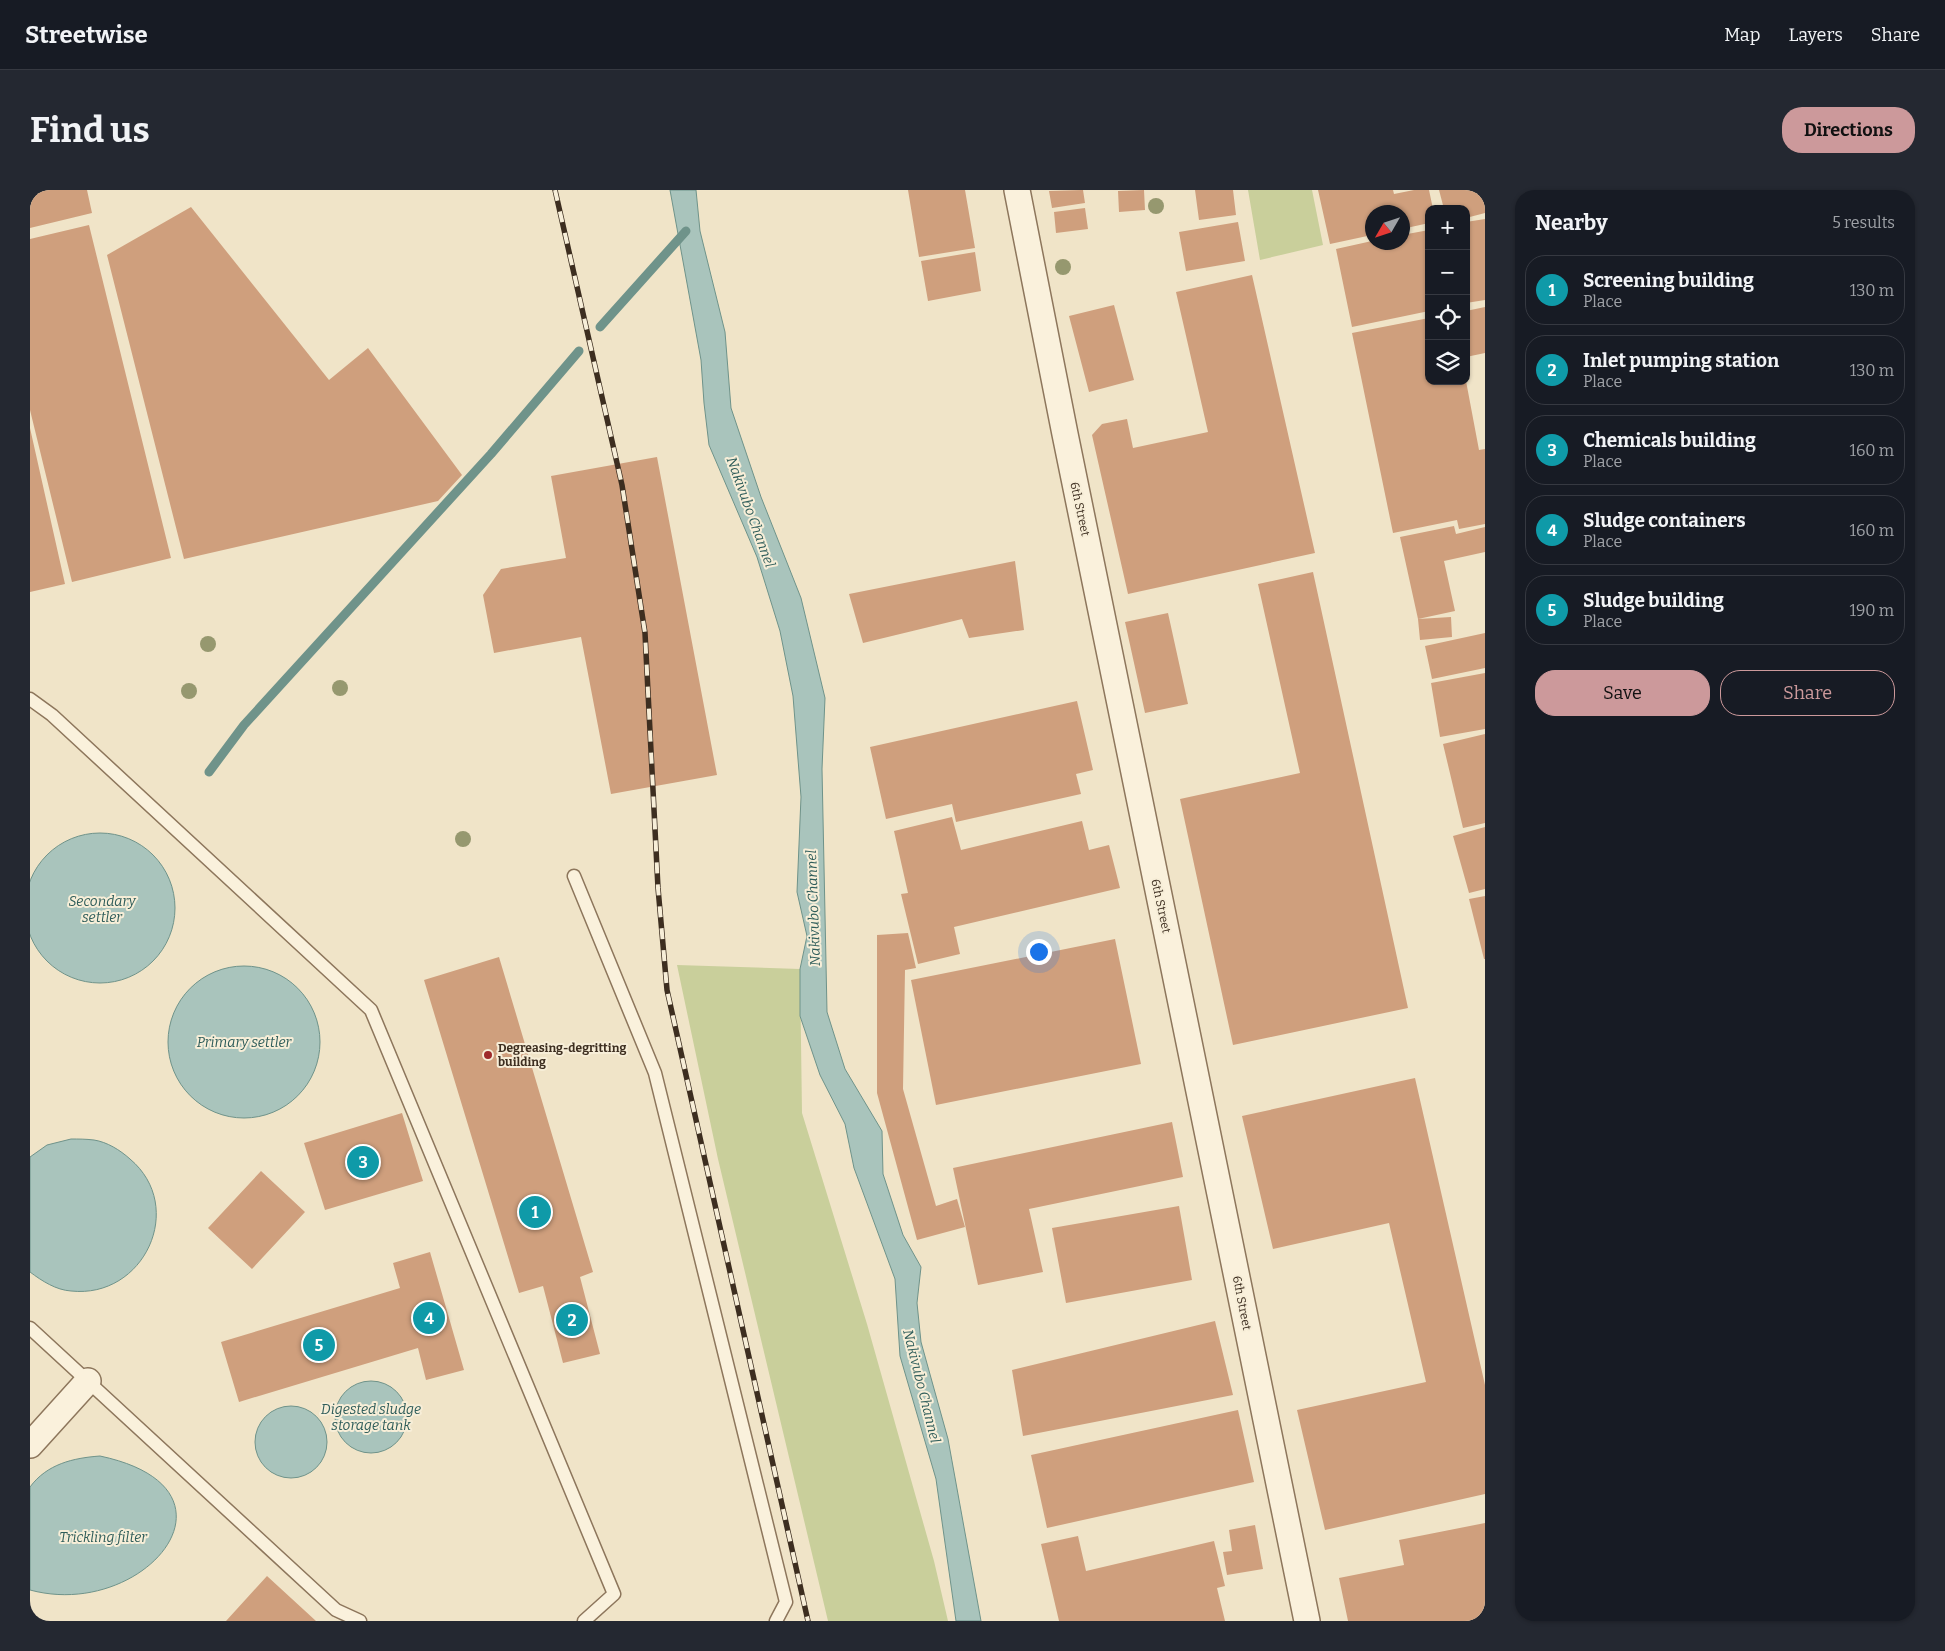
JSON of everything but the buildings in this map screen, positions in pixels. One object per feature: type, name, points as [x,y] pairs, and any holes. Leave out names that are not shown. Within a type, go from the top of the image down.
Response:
[{"type":"street","name":"6th Street","points":[[1017,190],[1307,1621]]},
{"type":"street","points":[[30,1445],[88,1381]]},
{"type":"lane","points":[[30,699],[52,715],[371,1010],[614,1594],[584,1621]]},
{"type":"lane","points":[[574,876],[655,1073],[786,1602],[776,1621]]},
{"type":"lane","points":[[30,1328],[336,1610],[360,1621]]},
{"type":"green space","points":[[1248,190],[1312,190],[1323,245],[1260,260]]},
{"type":"green space","points":[[677,965],[800,969],[802,1113],[867,1324],[934,1561],[948,1621],[828,1621],[718,1159]]},
{"type":"water","name":"Nakivubo Channel","points":[[670,190],[696,190],[700,231],[725,332],[731,408],[761,497],[801,598],[825,698],[822,769],[827,1012],[845,1069],[882,1131],[883,1174],[903,1235],[921,1267],[917,1303],[921,1342],[948,1439],[981,1621],[956,1621],[936,1479],[900,1356],[895,1279],[854,1168],[845,1124],[820,1075],[800,1016],[800,969],[807,936],[797,892],[801,797],[793,696],[780,631],[757,557],[709,445],[701,360]]},
{"type":"water","name":"Secondary settler","points":[[100,833],[115,834],[129,838],[142,845],[153,855],[163,866],[170,879],[174,893],[174,923],[170,937],[163,950],[153,961],[142,971],[129,978],[115,982],[100,983],[85,982],[71,978],[58,971],[47,961],[37,950],[30,937],[26,923],[25,908],[26,893],[30,879],[37,866],[47,855],[58,845],[71,838],[85,834]]},
{"type":"water","name":"Primary settler","points":[[244,966],[259,967],[273,972],[298,988],[314,1013],[319,1027],[319,1057],[314,1071],[298,1096],[273,1112],[259,1117],[244,1118],[229,1117],[215,1112],[190,1096],[174,1071],[169,1057],[168,1042],[169,1027],[174,1013],[190,988],[215,972],[229,967]]},
{"type":"water","points":[[71,1139],[99,1141],[122,1153],[130,1159],[147,1179],[155,1201],[156,1224],[149,1246],[137,1265],[119,1280],[97,1290],[71,1291],[60,1289],[44,1282],[30,1272],[30,1157],[47,1145]]},
{"type":"water","name":"Digested sludge storage tank","points":[[378,1381],[397,1391],[405,1403],[407,1417],[405,1431],[397,1443],[385,1451],[364,1453],[345,1443],[337,1431],[335,1410],[345,1391],[357,1383]]},
{"type":"water","points":[[298,1406],[317,1416],[325,1428],[327,1442],[325,1456],[317,1468],[305,1476],[284,1478],[265,1468],[257,1456],[255,1435],[265,1416],[277,1408]]},
{"type":"water","name":"Trickling filter","points":[[100,1456],[146,1473],[170,1495],[176,1521],[166,1547],[143,1570],[111,1587],[72,1594],[30,1590],[30,1487],[44,1473],[61,1464],[80,1458]]},
{"type":"waterway","points":[[600,327],[686,231]]},
{"type":"waterway","points":[[209,772],[244,725],[491,454],[579,351]]},
{"type":"railway","points":[[555,190],[622,485],[645,633],[658,888],[667,990],[808,1621]]},
{"type":"place","name":"Degreasing-degritting building","points":[[488,1055]]},
{"type":"place","name":"Chemicals building","points":[[363,1162]]},
{"type":"place","name":"Screening building","points":[[535,1212]]},
{"type":"place","name":"Sludge containers","points":[[429,1318]]},
{"type":"place","name":"Inlet pumping station","points":[[572,1320]]},
{"type":"place","name":"Sludge building","points":[[319,1345]]}]
